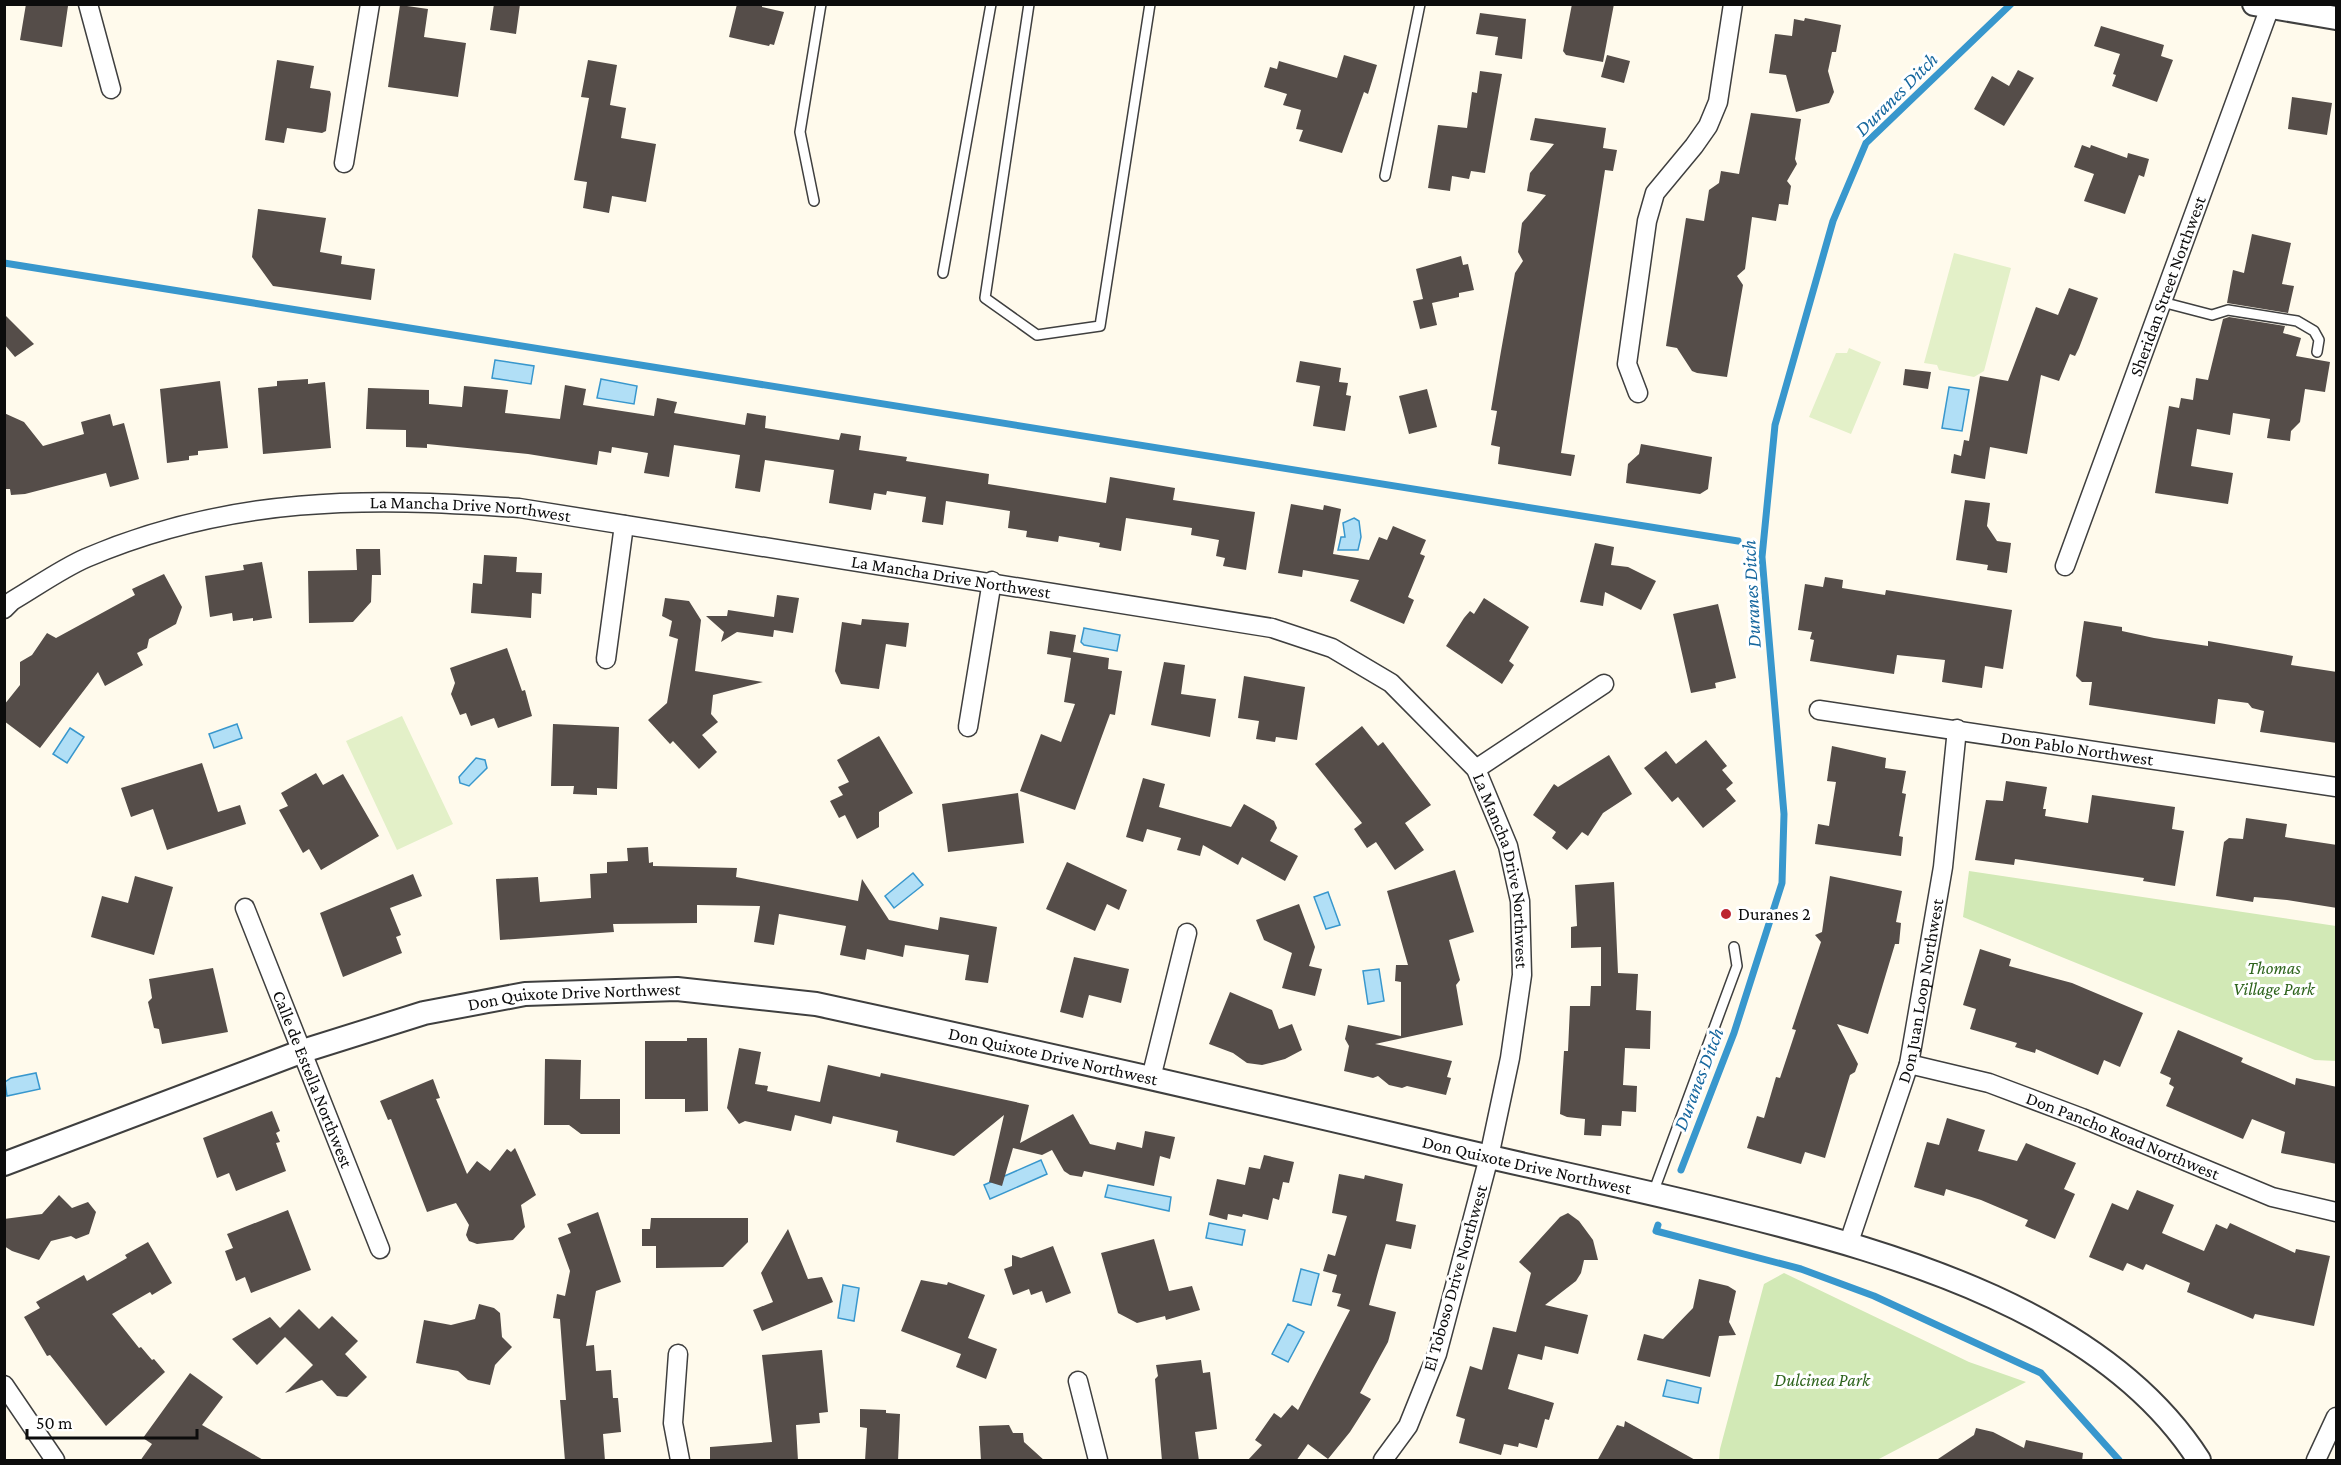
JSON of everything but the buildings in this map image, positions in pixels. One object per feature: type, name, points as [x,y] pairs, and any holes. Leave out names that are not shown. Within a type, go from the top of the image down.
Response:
[{"type":"street","points":[[88,4],[111,89]]},
{"type":"street","points":[[344,163],[370,4]]},
{"type":"street","points":[[1638,393],[1627,364],[1647,220],[1655,193],[1708,126],[1718,102],[1733,4]]},
{"type":"street","points":[[2262,6],[2337,18]]},
{"type":"street","name":"Sheridan Street Northwest","points":[[2065,566],[2162,302],[2262,6]]},
{"type":"street","name":"La Mancha Drive Northwest","points":[[7,601],[84,559],[160,530],[242,512],[297,505],[411,500],[519,508],[992,581],[1272,628],[1332,648],[1391,684],[1476,769],[1508,846],[1520,901],[1522,975],[1510,1058],[1489,1157]]},
{"type":"street","points":[[606,659],[624,525]]},
{"type":"street","points":[[968,727],[992,581]]},
{"type":"street","points":[[1476,769],[1604,684]]},
{"type":"street","name":"Don Pablo Northwest","points":[[1819,710],[2337,787]]},
{"type":"street","name":"Don Juan Loop Northwest","points":[[1849,1242],[1909,1064],[1943,867],[1957,729]]},
{"type":"street","name":"Calle de Estella Northwest","points":[[245,908],[380,1249]]},
{"type":"street","points":[[1151,1078],[1187,933]]},
{"type":"street","name":"Don Quixote Drive Northwest","points":[[4,1164],[303,1051],[424,1013],[525,994],[677,989],[816,1004],[1151,1078],[1653,1194],[1849,1242],[1943,1276],[2010,1305],[2092,1353],[2134,1383],[2199,1461]]},
{"type":"street","name":"Don Pancho Road Northwest","points":[[1909,1064],[1989,1083],[2082,1118],[2272,1197],[2337,1212]]},
{"type":"street","name":"El Toboso Drive Northwest","points":[[1383,1461],[1408,1426],[1437,1354],[1489,1157]]},
{"type":"street","points":[[678,1354],[673,1423],[680,1461]]},
{"type":"street","points":[[1078,1381],[1098,1461]]},
{"type":"street","points":[[4,1385],[55,1461]]},
{"type":"street","points":[[2316,1461],[2337,1418]]},
{"type":"lane","points":[[814,201],[800,132],[821,4]]},
{"type":"lane","points":[[943,273],[991,4]]},
{"type":"lane","points":[[1029,4],[985,298],[1037,335],[1100,326],[1150,4]]},
{"type":"lane","points":[[1385,176],[1420,4]]},
{"type":"lane","points":[[2162,302],[2212,315],[2228,310],[2297,321],[2314,331],[2319,340],[2317,352]]},
{"type":"lane","points":[[1653,1194],[1737,966],[1734,947]]},
{"type":"green space","points":[[1954,253],[2011,268],[1984,371],[1974,377],[1939,370],[1937,365],[1924,363]]},
{"type":"green space","points":[[1849,348],[1881,362],[1851,434],[1809,417],[1836,353],[1847,353]]},
{"type":"green space","points":[[402,716],[453,824],[397,850],[346,741]]},
{"type":"green space","name":"Thomas Village Park","points":[[1969,871],[2336,926],[2336,1061],[2315,1060],[1963,917]]},
{"type":"green space","name":"Dulcinea Park","points":[[1784,1273],[1969,1362],[2026,1382],[1877,1460],[1719,1460],[1764,1284]]},
{"type":"water","points":[[495,360],[534,366],[531,384],[492,378]]},
{"type":"water","points":[[601,379],[637,386],[634,404],[597,398]]},
{"type":"water","points":[[1949,387],[1969,390],[1962,431],[1942,428]]},
{"type":"water","points":[[1354,518],[1359,521],[1361,537],[1358,550],[1338,550],[1341,537],[1345,537],[1343,523]]},
{"type":"water","points":[[1084,628],[1120,635],[1117,651],[1084,645],[1081,642]]},
{"type":"water","points":[[237,724],[242,738],[214,748],[209,734]]},
{"type":"water","points":[[70,728],[84,737],[67,763],[53,754]]},
{"type":"water","points":[[476,758],[485,760],[487,768],[469,786],[460,783],[459,777]]},
{"type":"water","points":[[913,873],[923,885],[894,908],[885,896]]},
{"type":"water","points":[[1328,892],[1340,925],[1326,929],[1314,897]]},
{"type":"water","points":[[1379,969],[1384,1001],[1368,1004],[1363,971]]},
{"type":"water","points":[[36,1073],[40,1089],[7,1096],[5,1082],[11,1078]]},
{"type":"water","points":[[1041,1160],[1047,1174],[990,1199],[984,1185]]},
{"type":"water","points":[[1108,1185],[1171,1197],[1169,1211],[1105,1197]]},
{"type":"water","points":[[1209,1223],[1245,1230],[1242,1245],[1206,1238]]},
{"type":"water","points":[[1301,1269],[1319,1274],[1311,1305],[1293,1301]]},
{"type":"water","points":[[843,1285],[859,1288],[854,1321],[838,1318]]},
{"type":"water","points":[[1288,1324],[1304,1332],[1288,1362],[1272,1354]]},
{"type":"water","points":[[1667,1380],[1701,1388],[1698,1403],[1663,1396]]},
{"type":"waterway","name":"Duranes Ditch","points":[[1681,1170],[1734,1033],[1782,883],[1784,814],[1762,557],[1775,425],[1833,221],[1866,143],[2011,4]]},
{"type":"waterway","points":[[4,263],[1738,541]]},
{"type":"waterway","points":[[1658,1225],[1656,1231],[1801,1269],[1874,1296],[2041,1373],[2119,1460]]},
{"type":"place","name":"Duranes 2","points":[[1726,914]]}]
